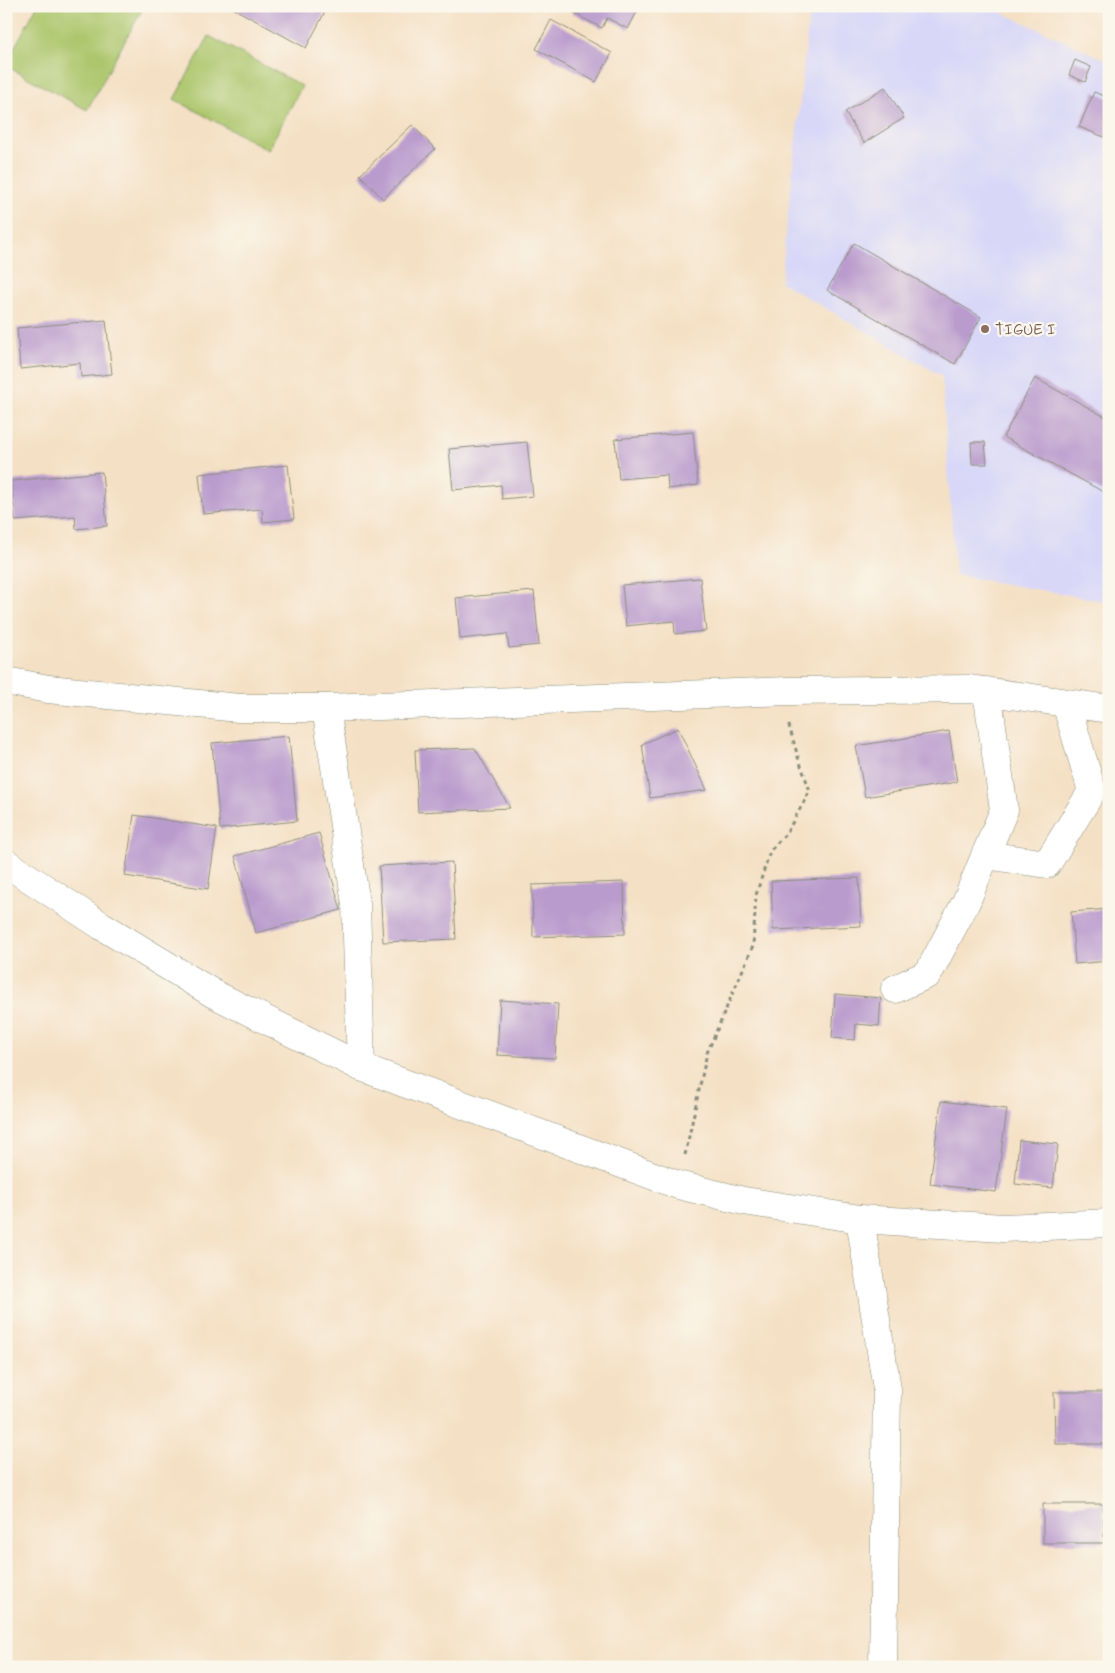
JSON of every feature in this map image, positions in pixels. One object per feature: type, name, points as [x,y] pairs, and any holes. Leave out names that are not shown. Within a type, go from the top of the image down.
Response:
[{"type":"street","points":[[6,681],[48,689],[239,708],[326,708],[789,691],[970,689],[1109,709]]},
{"type":"street","points":[[895,989],[928,974],[966,902],[1004,810],[987,691]]},
{"type":"street","points":[[985,855],[1047,864],[1101,789],[1066,703]]},
{"type":"street","points":[[326,708],[356,904],[361,1066]]},
{"type":"street","points":[[6,863],[102,926],[214,994],[361,1066],[678,1185],[744,1201],[860,1219],[1003,1228],[1109,1223]]},
{"type":"street","points":[[860,1219],[887,1389],[883,1667]]},
{"type":"path","points":[[678,1185],[707,1052],[753,946],[756,895],[770,851],[787,832],[810,791],[787,718],[789,691]]},
{"type":"shaded area","name":"TIGUE I","points":[[810,6],[987,6],[1109,61],[1109,602],[955,575],[942,376],[781,282]]},
{"type":"green space","points":[[37,6],[144,6],[87,110],[6,66]]},
{"type":"green space","points":[[209,36],[302,86],[268,150],[174,99]]},
{"type":"building","points":[[229,6],[328,6],[306,48]]},
{"type":"building","points":[[576,6],[640,6],[628,29],[607,18],[602,28],[573,13]]},
{"type":"building","points":[[551,20],[612,53],[596,82],[536,49]]},
{"type":"building","points":[[1075,60],[1091,67],[1085,82],[1069,75]]},
{"type":"building","points":[[885,87],[904,118],[864,143],[845,112]]},
{"type":"building","points":[[1094,92],[1109,98],[1109,139],[1079,127]]},
{"type":"building","points":[[412,125],[435,149],[383,199],[360,175]]},
{"type":"building","points":[[854,243],[981,317],[955,364],[827,290]]},
{"type":"building","points":[[106,320],[112,374],[81,377],[80,363],[20,369],[17,328]]},
{"type":"building","points":[[1035,378],[1109,419],[1109,495],[1003,437]]},
{"type":"building","points":[[693,432],[698,485],[668,489],[667,475],[619,479],[615,439]]},
{"type":"building","points":[[527,442],[533,496],[502,499],[501,485],[453,490],[449,449]]},
{"type":"building","points":[[971,442],[985,442],[987,464],[972,464]]},
{"type":"building","points":[[288,465],[294,519],[263,522],[262,509],[203,514],[199,474]]},
{"type":"building","points":[[102,472],[107,526],[76,529],[75,516],[15,521],[11,481]]},
{"type":"building","points":[[700,578],[706,631],[675,634],[674,621],[626,626],[622,585]]},
{"type":"building","points":[[534,591],[539,645],[509,648],[507,634],[460,639],[456,598]]},
{"type":"building","points":[[678,728],[707,790],[650,798],[642,744]]},
{"type":"building","points":[[949,731],[957,782],[865,797],[856,746]]},
{"type":"building","points":[[289,736],[297,821],[220,829],[212,743]]},
{"type":"building","points":[[475,748],[510,808],[418,812],[415,750]]},
{"type":"building","points":[[134,815],[217,828],[208,889],[125,876]]},
{"type":"building","points":[[319,833],[341,910],[256,933],[235,856]]},
{"type":"building","points":[[452,862],[456,939],[383,942],[379,866]]},
{"type":"building","points":[[859,878],[861,926],[773,930],[771,881]]},
{"type":"building","points":[[624,882],[625,934],[533,937],[532,885]]},
{"type":"building","points":[[1109,909],[1109,961],[1075,964],[1071,912]]},
{"type":"building","points":[[835,994],[881,998],[879,1026],[856,1024],[855,1040],[832,1038]]},
{"type":"building","points":[[500,1000],[558,1004],[555,1058],[497,1055]]},
{"type":"building","points":[[941,1101],[1007,1109],[996,1192],[930,1184]]},
{"type":"building","points":[[1019,1140],[1058,1144],[1053,1188],[1015,1184]]},
{"type":"building","points":[[1054,1392],[1109,1392],[1109,1444],[1055,1444]]},
{"type":"building","points":[[1043,1504],[1103,1504],[1104,1543],[1043,1543]]},
{"type":"place","name":"TIGUE I","points":[[985,329]]}]
